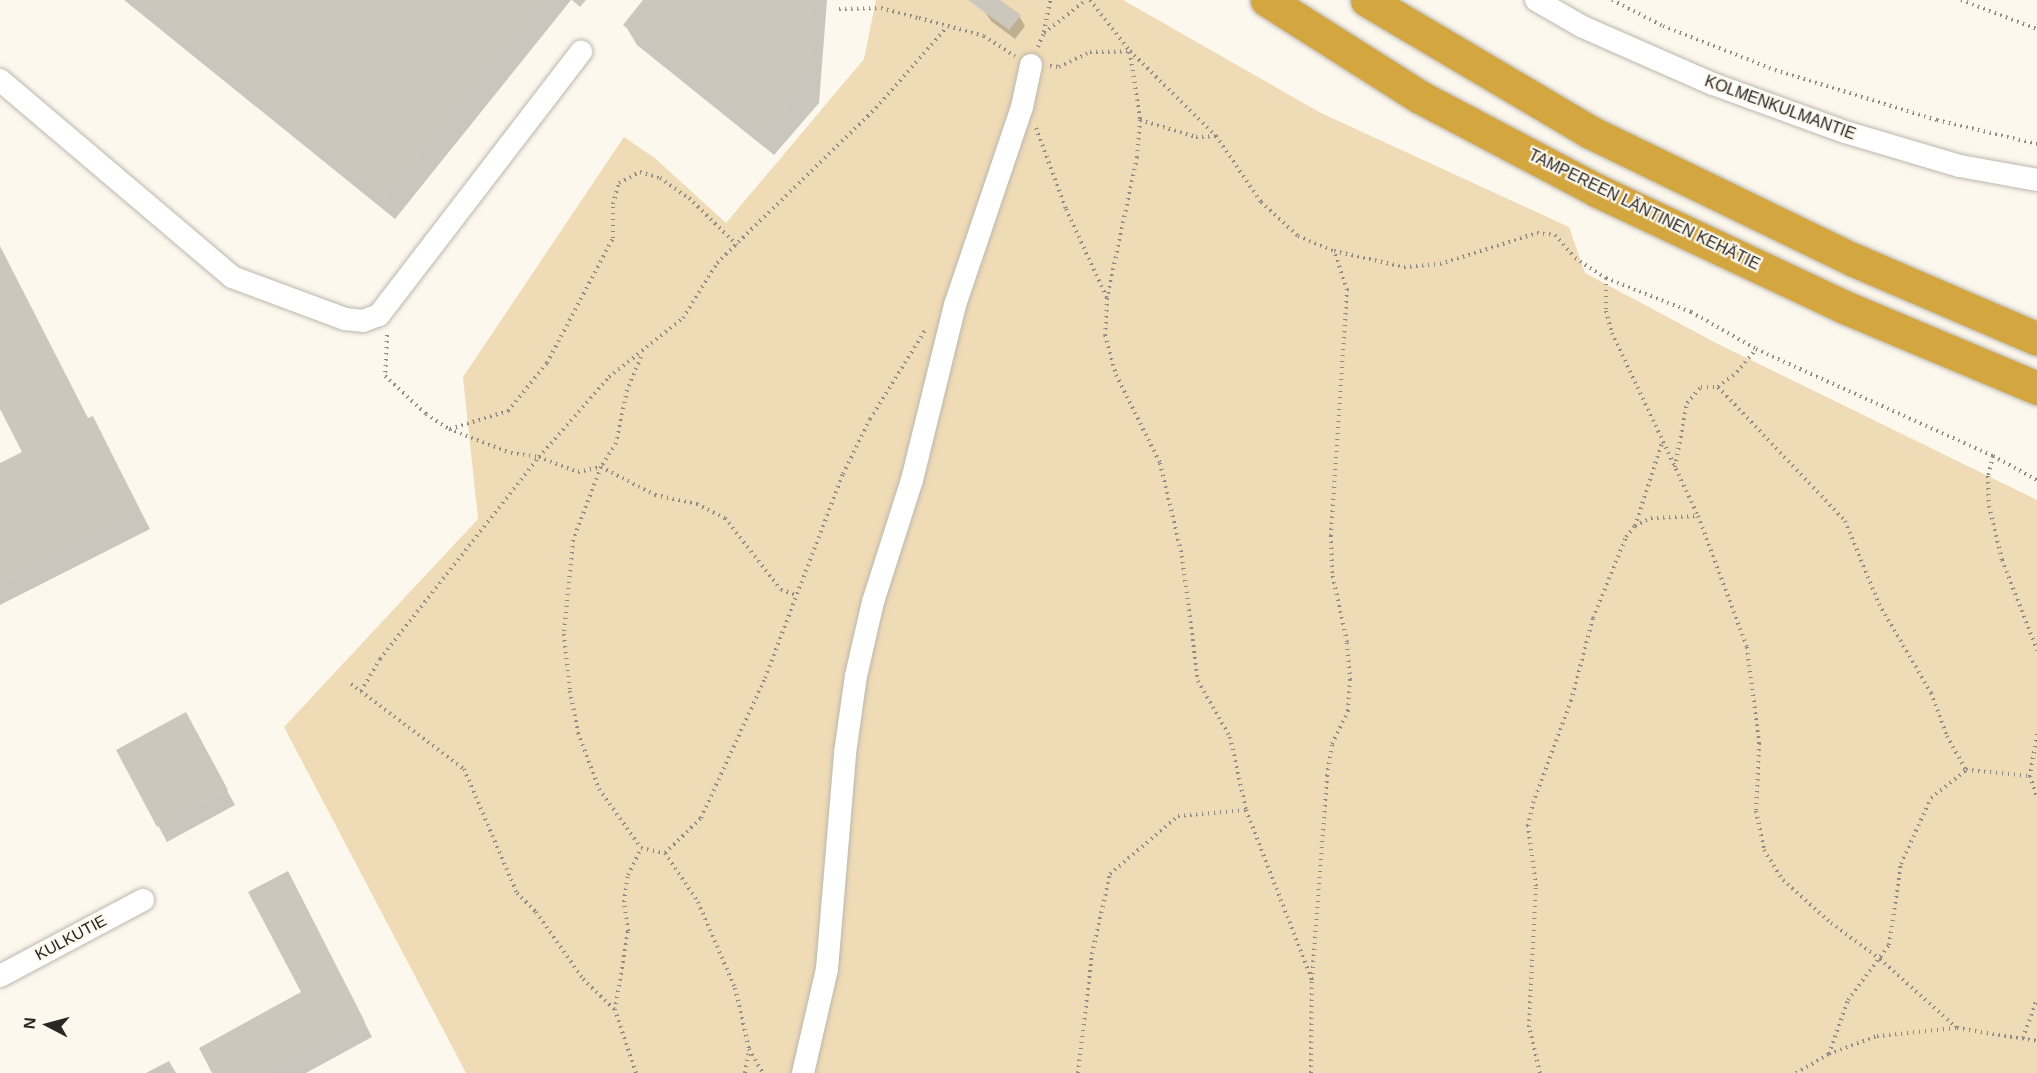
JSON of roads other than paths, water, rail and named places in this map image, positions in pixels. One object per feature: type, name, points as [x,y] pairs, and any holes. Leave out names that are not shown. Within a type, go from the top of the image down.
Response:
[{"type":"highway","name":"TAMPEREEN LÄNTINEN KEHÄTIE","points":[[1267,0],[1418,96],[1596,190],[1842,306],[2037,388]]},
{"type":"highway","points":[[1367,0],[1590,132],[1854,260],[2037,339]]},
{"type":"street","name":"KOLMENKULMANTIE","points":[[1536,0],[1583,27],[1735,92],[1845,132],[1960,166],[2037,180]]},
{"type":"street","points":[[0,80],[232,277],[345,319],[363,321],[380,315],[581,52]]},
{"type":"street","points":[[802,1073],[827,969],[845,753],[856,676],[873,602],[912,480],[955,305],[1022,106],[1031,64]]},
{"type":"street","name":"KULKUTIE","points":[[0,976],[143,900]]}]
